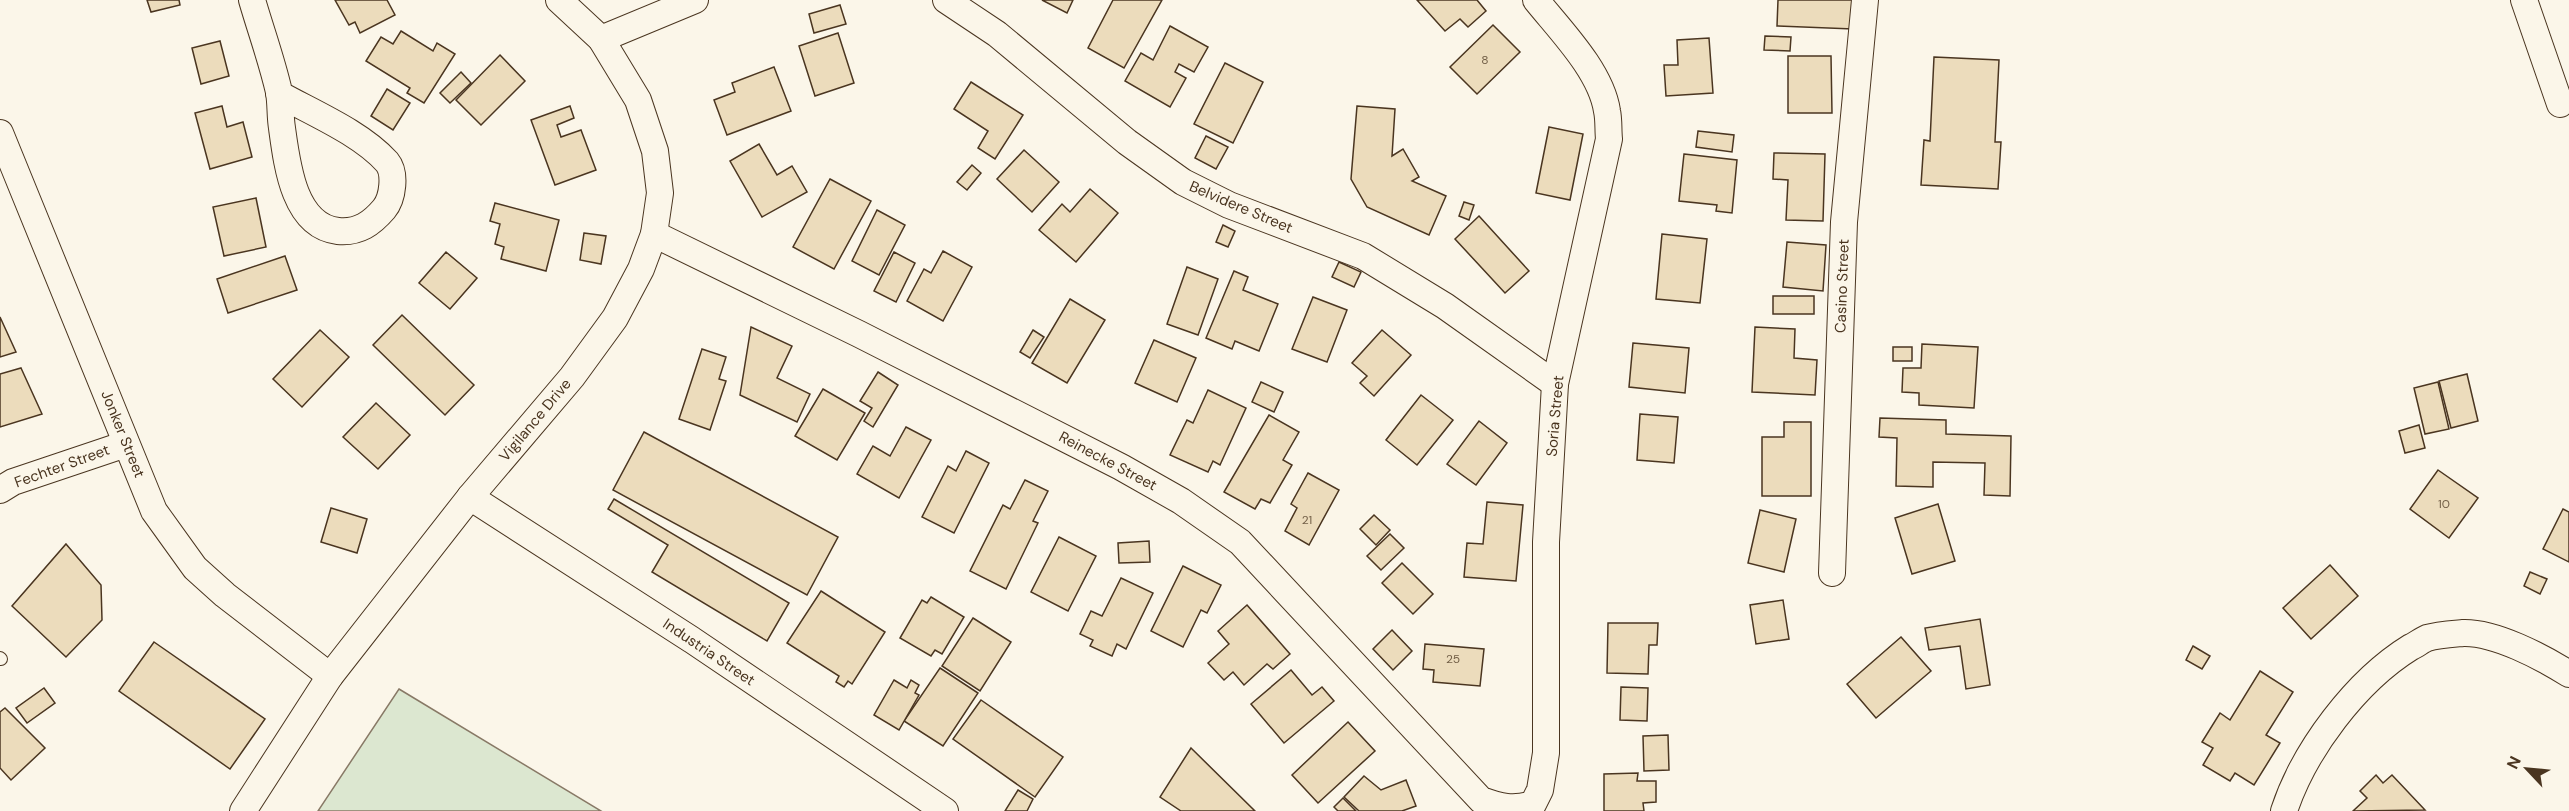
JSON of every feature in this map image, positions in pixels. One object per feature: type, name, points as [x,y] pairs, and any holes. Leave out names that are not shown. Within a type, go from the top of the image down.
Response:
[{"type":"street","points":[[252,0],[279,94],[282,127],[301,206],[312,221],[326,230],[350,232],[372,223],[390,201],[392,183],[389,164],[363,141],[279,94]]},
{"type":"street","name":"Vigilance Drive","points":[[243,811],[330,676],[470,498],[572,377],[615,318],[641,269],[654,234],[660,192],[655,151],[638,100],[601,39],[559,0]]},
{"type":"street","points":[[601,39],[695,0]]},
{"type":"street","name":"Belvidere Street","points":[[946,0],[998,34],[1127,142],[1183,182],[1229,205],[1363,256],[1445,306],[1555,384]]},
{"type":"street","name":"Soria Street","points":[[1481,800],[1503,808],[1520,808],[1533,804],[1540,790],[1546,753],[1546,542],[1555,384],[1609,139],[1607,111],[1602,91],[1578,52],[1536,0]]},
{"type":"street","name":"Casino Street","points":[[1832,573],[1844,222],[1864,0]]},
{"type":"street","points":[[2524,0],[2560,104]]},
{"type":"street","name":"Jonker Street","points":[[0,133],[154,511],[195,568],[225,595],[330,676]]},
{"type":"street","name":"Reinecke Street","points":[[654,234],[859,334],[1121,467],[1181,501],[1240,542],[1481,800]]},
{"type":"street","name":"Fechter Street","points":[[0,490],[35,474],[126,444]]},
{"type":"street","name":"Industria Street","points":[[470,498],[692,640],[945,811]]},
{"type":"street","points":[[2284,811],[2310,754],[2342,710],[2373,676],[2401,653],[2426,638],[2465,633],[2509,642],[2569,674]]},
{"type":"green space","points":[[399,689],[601,811],[318,811]]},
{"type":"building","points":[[147,0],[179,0],[180,5],[151,12]]},
{"type":"building","points":[[335,0],[387,0],[395,15],[360,33],[355,22],[349,25]]},
{"type":"building","points":[[1042,0],[1073,0],[1067,13]]},
{"type":"building","points":[[1113,0],[1162,0],[1124,68],[1088,48]]},
{"type":"building","points":[[1417,0],[1477,0],[1486,11],[1468,27],[1460,19],[1445,31]]},
{"type":"building","points":[[1778,0],[1854,0],[1853,29],[1777,26]]},
{"type":"building","points":[[840,5],[846,24],[814,33],[809,14]]},
{"type":"building","points":[[1493,25],[1520,52],[1477,94],[1450,67]]},
{"type":"building","points":[[1170,26],[1208,47],[1194,72],[1179,64],[1175,72],[1186,78],[1170,107],[1125,81],[1141,53],[1153,60]]},
{"type":"building","points":[[401,31],[433,51],[437,43],[455,54],[424,103],[407,93],[410,88],[366,61],[381,37],[393,44]]},
{"type":"building","points":[[838,33],[854,83],[815,96],[799,46]]},
{"type":"building","points":[[1765,36],[1791,37],[1790,51],[1764,50]]},
{"type":"building","points":[[1709,38],[1713,93],[1666,96],[1664,65],[1678,65],[1677,40]]},
{"type":"building","points":[[220,41],[229,76],[201,84],[192,48]]},
{"type":"building","points":[[500,55],[525,81],[481,125],[456,100]]},
{"type":"building","points":[[1788,56],[1831,56],[1832,113],[1788,113]]},
{"type":"building","points":[[1934,57],[1999,60],[1995,142],[2001,142],[1998,189],[1921,185],[1924,140],[1930,141]]},
{"type":"building","points":[[1225,63],[1263,82],[1233,143],[1194,124]]},
{"type":"building","points":[[774,67],[791,111],[727,135],[714,100],[735,92],[732,83]]},
{"type":"building","points":[[461,72],[471,83],[450,103],[440,93]]},
{"type":"building","points":[[971,82],[1023,115],[995,159],[978,148],[988,131],[954,109]]},
{"type":"building","points":[[387,89],[410,103],[393,130],[371,116]]},
{"type":"building","points":[[222,106],[227,127],[243,122],[252,157],[210,169],[195,113]]},
{"type":"building","points":[[570,106],[574,118],[557,125],[561,137],[581,130],[596,170],[555,185],[531,120]]},
{"type":"building","points":[[1357,106],[1395,109],[1392,156],[1403,149],[1419,177],[1412,181],[1446,196],[1429,235],[1367,207],[1351,179]]},
{"type":"building","points":[[1549,127],[1583,134],[1570,200],[1536,193]]},
{"type":"building","points":[[1698,131],[1734,135],[1732,152],[1696,147]]},
{"type":"building","points":[[1206,136],[1228,147],[1216,169],[1195,158]]},
{"type":"building","points":[[759,144],[777,175],[792,166],[807,192],[762,217],[730,161]]},
{"type":"building","points":[[1024,150],[1059,182],[1032,212],[997,179]]},
{"type":"building","points":[[1774,153],[1825,154],[1823,221],[1786,220],[1788,180],[1773,179]]},
{"type":"building","points":[[1684,154],[1737,160],[1732,213],[1716,211],[1717,205],[1679,201]]},
{"type":"building","points":[[972,165],[981,173],[967,190],[957,182]]},
{"type":"building","points":[[830,179],[871,201],[834,269],[793,247]]},
{"type":"building","points":[[1090,189],[1118,213],[1076,262],[1039,230],[1062,204],[1070,212]]},
{"type":"building","points":[[256,198],[266,247],[224,256],[213,207]]},
{"type":"building","points":[[1464,202],[1474,205],[1469,220],[1459,216]]},
{"type":"building","points":[[495,203],[559,220],[546,271],[501,259],[504,247],[495,244],[500,224],[490,221]]},
{"type":"building","points":[[877,210],[905,225],[879,275],[852,261]]},
{"type":"building","points":[[1479,216],[1529,271],[1505,293],[1455,239]]},
{"type":"building","points":[[1223,225],[1235,231],[1228,247],[1216,242]]},
{"type":"building","points":[[584,233],[606,236],[601,264],[580,260]]},
{"type":"building","points":[[1662,234],[1707,239],[1700,303],[1656,299]]},
{"type":"building","points":[[1787,242],[1826,245],[1823,291],[1783,287]]},
{"type":"building","points":[[943,251],[972,267],[943,321],[907,301],[924,269],[931,273]]},
{"type":"building","points":[[446,252],[477,278],[450,309],[419,283]]},
{"type":"building","points":[[894,252],[915,263],[896,302],[874,291]]},
{"type":"building","points":[[285,256],[297,290],[228,313],[217,279]]},
{"type":"building","points":[[1339,262],[1361,272],[1354,287],[1332,277]]},
{"type":"building","points":[[1187,267],[1218,279],[1198,335],[1167,324]]},
{"type":"building","points":[[1234,271],[1248,277],[1243,290],[1278,304],[1259,351],[1235,341],[1232,349],[1206,338]]},
{"type":"building","points":[[1773,296],[1814,296],[1814,314],[1773,314]]},
{"type":"building","points":[[1313,297],[1347,310],[1327,362],[1292,349]]},
{"type":"building","points":[[1070,299],[1105,320],[1067,383],[1032,363]]},
{"type":"building","points":[[402,315],[474,385],[445,415],[373,345]]},
{"type":"building","points":[[0,317],[16,352],[0,357]]},
{"type":"building","points":[[751,327],[792,346],[777,378],[810,394],[797,422],[740,395]]},
{"type":"building","points":[[1755,327],[1795,329],[1794,358],[1817,360],[1815,395],[1752,392]]},
{"type":"building","points":[[320,330],[349,357],[302,407],[273,379]]},
{"type":"building","points":[[1033,330],[1044,337],[1030,358],[1020,352]]},
{"type":"building","points":[[1382,330],[1411,355],[1374,396],[1360,383],[1367,376],[1352,363]]},
{"type":"building","points":[[1154,340],[1196,358],[1177,402],[1135,383]]},
{"type":"building","points":[[1633,343],[1689,348],[1685,393],[1629,387]]},
{"type":"building","points":[[1922,344],[1978,347],[1974,408],[1919,405],[1919,393],[1902,392],[1903,368],[1921,368]]},
{"type":"building","points":[[1893,347],[1912,347],[1912,361],[1893,361]]},
{"type":"building","points":[[702,349],[726,357],[719,379],[726,381],[710,430],[679,419]]},
{"type":"building","points":[[21,368],[42,414],[0,427],[0,374]]},
{"type":"building","points":[[878,372],[898,385],[873,427],[864,421],[872,408],[860,401]]},
{"type":"building","points":[[2467,374],[2478,421],[2451,428],[2439,381]]},
{"type":"building","points":[[1261,382],[1283,392],[1274,412],[1252,402]]},
{"type":"building","points":[[2438,382],[2449,429],[2425,434],[2414,388]]},
{"type":"building","points":[[823,389],[865,413],[837,460],[795,436]]},
{"type":"building","points":[[1208,390],[1246,408],[1220,465],[1213,461],[1208,472],[1170,455],[1187,420],[1193,423]]},
{"type":"building","points":[[1421,395],[1453,420],[1417,465],[1386,440]]},
{"type":"building","points":[[376,403],[410,435],[378,469],[343,437]]},
{"type":"building","points":[[1640,414],[1678,417],[1674,463],[1637,460]]},
{"type":"building","points":[[1269,415],[1299,432],[1283,460],[1292,465],[1270,503],[1261,499],[1255,509],[1224,492]]},
{"type":"building","points":[[1880,418],[1946,420],[1946,434],[2011,436],[2010,496],[1984,495],[1985,463],[1933,462],[1933,487],[1896,486],[1897,438],[1879,437]]},
{"type":"building","points":[[1479,421],[1507,443],[1476,485],[1447,464]]},
{"type":"building","points":[[1784,422],[1811,422],[1811,496],[1762,496],[1762,437],[1784,437]]},
{"type":"building","points":[[2419,425],[2425,448],[2405,453],[2399,431]]},
{"type":"building","points":[[906,427],[931,440],[899,498],[857,474],[873,446],[890,456]]},
{"type":"building","points":[[644,432],[838,537],[807,595],[613,490]]},
{"type":"building","points":[[966,451],[989,463],[954,533],[922,517],[948,466],[956,471]]},
{"type":"building","points":[[2438,470],[2478,498],[2449,538],[2410,509]]},
{"type":"building","points":[[1308,473],[1339,490],[1309,545],[1285,531],[1297,508],[1291,504]]},
{"type":"building","points":[[1025,480],[1048,491],[1033,521],[1038,523],[1006,589],[970,571],[1003,505],[1010,509]]},
{"type":"building","points":[[614,499],[789,603],[767,641],[652,572],[668,545],[608,509]]},
{"type":"building","points":[[1487,502],[1523,505],[1516,581],[1464,577],[1467,543],[1483,544]]},
{"type":"building","points":[[1938,504],[1955,561],[1912,574],[1895,518]]},
{"type":"building","points":[[331,508],[367,519],[357,553],[321,542]]},
{"type":"building","points":[[2563,509],[2569,512],[2569,562],[2543,549]]},
{"type":"building","points":[[1760,510],[1796,519],[1784,572],[1748,563]]},
{"type":"building","points":[[1374,515],[1390,530],[1376,545],[1360,529]]},
{"type":"building","points":[[1390,534],[1404,548],[1381,570],[1367,556]]},
{"type":"building","points":[[1059,537],[1096,556],[1068,611],[1031,592]]},
{"type":"building","points":[[1149,541],[1150,562],[1119,563],[1118,543]]},
{"type":"building","points":[[66,544],[101,585],[102,620],[66,657],[12,606]]},
{"type":"building","points":[[1402,563],[1433,594],[1413,614],[1382,583]]},
{"type":"building","points":[[2330,565],[2358,596],[2311,639],[2283,608]]},
{"type":"building","points":[[1183,566],[1221,585],[1207,613],[1201,610],[1183,647],[1151,631]]},
{"type":"building","points":[[2530,572],[2547,579],[2540,594],[2524,586]]},
{"type":"building","points":[[1121,578],[1153,593],[1126,649],[1117,644],[1112,656],[1090,646],[1093,640],[1080,634],[1091,611],[1102,616]]},
{"type":"building","points":[[821,591],[885,632],[852,684],[848,681],[844,687],[836,682],[839,676],[787,643]]},
{"type":"building","points":[[931,597],[964,617],[942,654],[935,650],[931,656],[900,638],[922,600],[927,603]]},
{"type":"building","points":[[1783,600],[1789,639],[1756,644],[1750,605]]},
{"type":"building","points":[[1247,605],[1290,654],[1273,669],[1267,664],[1244,685],[1233,672],[1224,680],[1208,663],[1229,644],[1218,631]]},
{"type":"building","points":[[973,618],[1011,642],[980,691],[942,666]]},
{"type":"building","points":[[1980,619],[1990,685],[1966,689],[1960,646],[1929,650],[1925,628]]},
{"type":"building","points":[[1608,623],[1658,623],[1657,645],[1649,645],[1648,674],[1607,673]]},
{"type":"building","points":[[1392,630],[1412,651],[1393,670],[1373,649]]},
{"type":"building","points":[[1901,637],[1931,671],[1876,718],[1847,684]]},
{"type":"building","points":[[154,642],[265,719],[230,769],[119,691]]},
{"type":"building","points":[[1425,644],[1484,649],[1480,686],[1433,682],[1434,670],[1423,669]]},
{"type":"building","points":[[2193,646],[2210,656],[2202,669],[2186,660]]},
{"type":"building","points":[[940,668],[978,693],[943,746],[904,721]]},
{"type":"building","points":[[1291,670],[1312,695],[1322,687],[1334,701],[1284,743],[1251,704]]},
{"type":"building","points":[[2260,671],[2293,692],[2266,735],[2280,743],[2254,785],[2235,773],[2230,781],[2203,765],[2213,748],[2202,742],[2220,713],[2230,720]]},
{"type":"building","points":[[894,680],[907,688],[911,680],[919,685],[915,693],[919,695],[899,730],[874,715]]},
{"type":"building","points":[[1621,687],[1648,688],[1647,721],[1620,720]]},
{"type":"building","points":[[44,688],[55,703],[27,723],[16,708]]},
{"type":"building","points":[[981,700],[1063,757],[1035,797],[953,739]]},
{"type":"building","points":[[5,708],[45,748],[11,780],[0,768],[0,712]]},
{"type":"building","points":[[1348,722],[1375,751],[1318,803],[1292,775]]},
{"type":"building","points":[[1668,735],[1669,770],[1644,771],[1643,736]]},
{"type":"building","points":[[1191,748],[1255,811],[1181,811],[1160,797]]},
{"type":"building","points":[[1638,773],[1637,781],[1656,781],[1656,802],[1643,803],[1644,811],[1604,811],[1604,774]]},
{"type":"building","points":[[2376,775],[2383,783],[2392,775],[2425,810],[2353,811],[2367,798],[2360,791]]},
{"type":"building","points":[[1364,776],[1381,790],[1406,780],[1416,806],[1402,811],[1359,811],[1344,797]]},
{"type":"building","points":[[1018,790],[1033,799],[1027,811],[1005,811]]},
{"type":"building","points":[[1343,798],[1356,811],[1338,811],[1334,807]]}]
